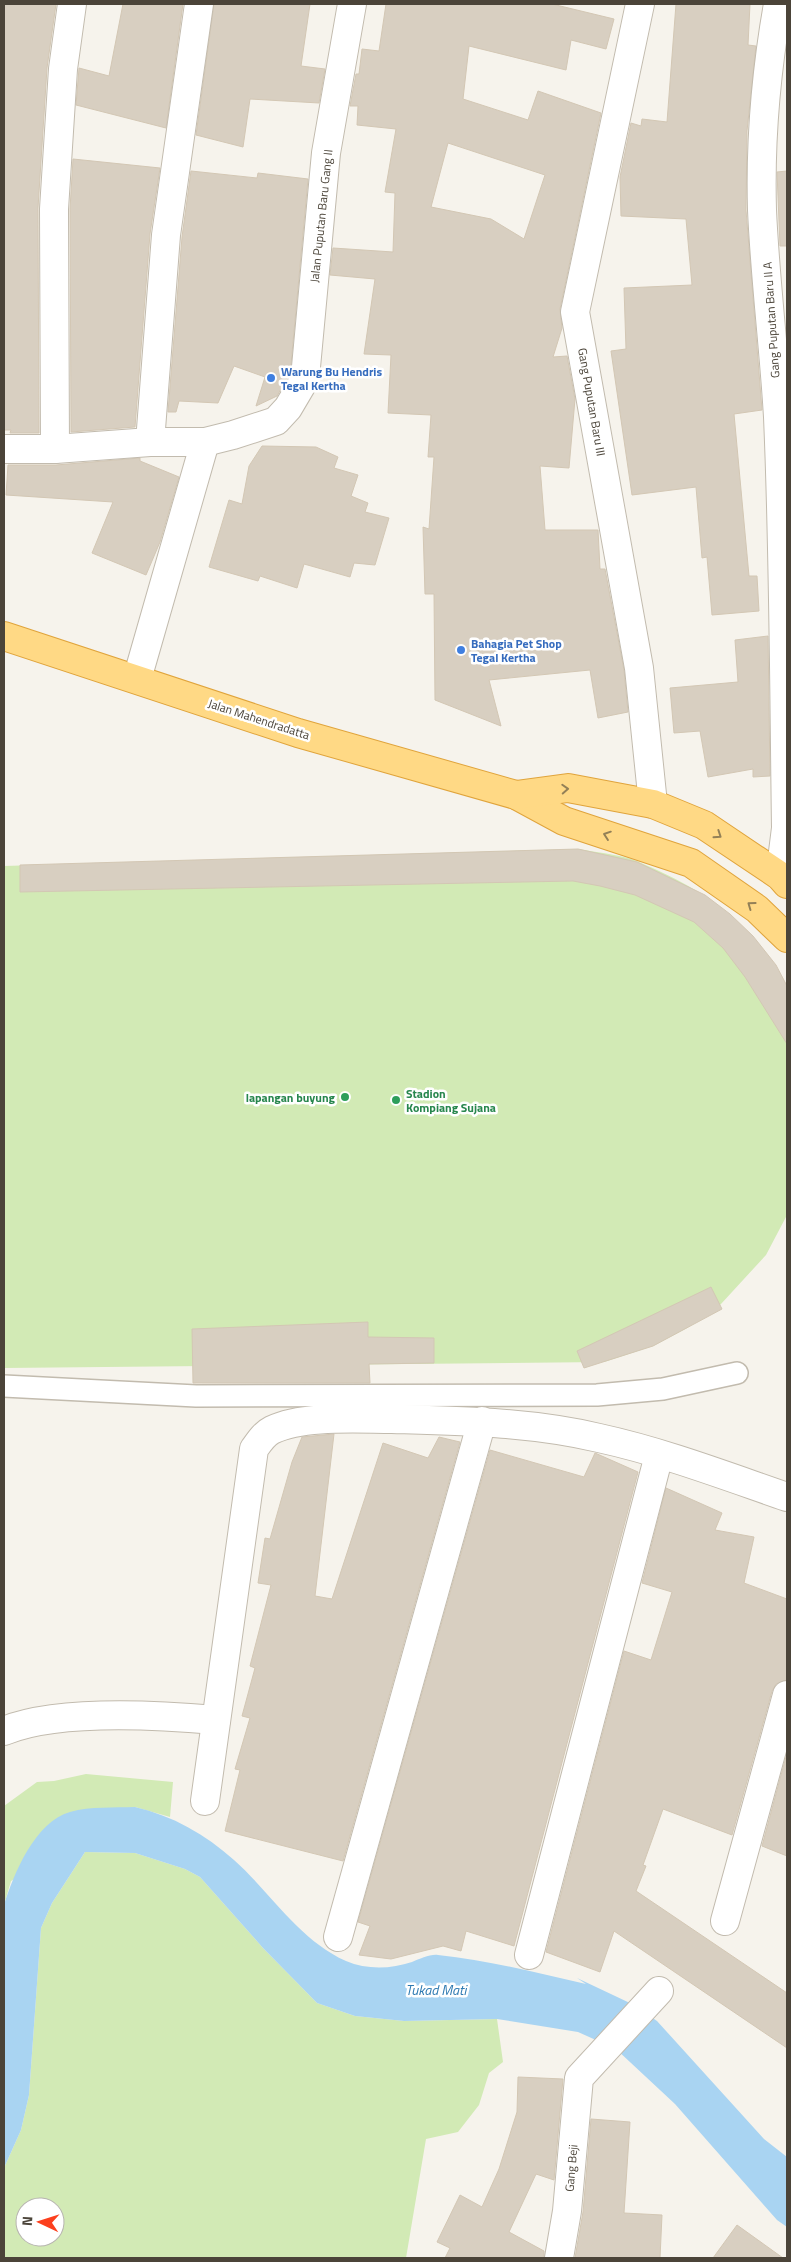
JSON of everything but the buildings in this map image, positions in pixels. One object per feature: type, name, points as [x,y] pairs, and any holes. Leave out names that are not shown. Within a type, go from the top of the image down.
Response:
[{"type":"highway","name":"Jalan Mahendradatta","points":[[4,636],[298,733],[516,795],[564,821],[691,863],[757,909],[787,938]]},
{"type":"highway","name":"Jalan Mahendradatta","points":[[516,795],[568,788],[653,804],[704,825],[784,880]]},
{"type":"street","points":[[55,449],[54,209],[63,69],[72,4]]},
{"type":"street","points":[[150,442],[166,235],[198,4]]},
{"type":"street","name":"Jalan Puputan Baru Gang II","points":[[205,442],[276,421],[301,386],[306,366],[326,153],[352,4]]},
{"type":"street","name":"Gang Puputan Baru III","points":[[640,4],[575,312],[639,668],[653,804]]},
{"type":"street","name":"Gang Puputan Baru II A","points":[[778,4],[767,65],[762,164],[762,210],[773,328],[778,438],[786,828],[784,880]]},
{"type":"street","points":[[4,449],[55,449],[150,442],[205,442],[137,679]]},
{"type":"street","points":[[205,1801],[252,1460],[254,1449],[271,1430],[283,1426],[330,1418],[482,1422],[550,1428],[602,1438],[787,1497]]},
{"type":"street","points":[[338,1937],[482,1422]]},
{"type":"street","points":[[529,1955],[659,1455]]},
{"type":"street","points":[[725,1921],[787,1694]]},
{"type":"street","points":[[4,1731],[18,1725],[70,1718],[164,1716],[216,1720]]},
{"type":"street","name":"Gang Beji","points":[[559,2258],[567,2211],[579,2078],[659,1991]]},
{"type":"lane","points":[[4,1386],[196,1396],[597,1395],[663,1389],[737,1373]]},
{"type":"green space","name":"Stadion Kompiang Sujana","points":[[578,849],[612,854],[634,860],[698,892],[716,904],[748,932],[787,986],[787,1215],[766,1255],[721,1304],[687,1328],[653,1346],[604,1362],[4,1368],[4,866]]},
{"type":"green space","points":[[86,1774],[173,1782],[170,1817],[135,1807],[11,1881],[4,1905],[4,1806],[37,1782],[54,1781]]},
{"type":"green space","points":[[85,1852],[135,1853],[185,1869],[200,1877],[263,1948],[317,2003],[355,2016],[404,2021],[497,2019],[503,2062],[489,2073],[479,2105],[458,2132],[426,2139],[406,2258],[4,2258],[4,2168],[21,2130],[29,2095],[41,1928],[52,1903]]},
{"type":"water","name":"Tukad Mati","points":[[135,1807],[162,1815],[188,1827],[212,1842],[248,1873],[300,1929],[329,1952],[346,1961],[362,1966],[379,1968],[404,1964],[432,1955],[457,1957],[586,1984],[577,1978],[632,2004],[657,2021],[764,2139],[787,2157],[787,2227],[777,2220],[675,2104],[616,2049],[578,2032],[497,2019],[404,2021],[355,2016],[317,2003],[263,1948],[200,1877],[185,1869],[135,1853],[85,1852],[52,1903],[41,1928],[29,2095],[21,2130],[4,2168],[4,1905],[8,1892],[28,1850],[46,1826],[70,1812],[86,1809]]},
{"type":"place","name":"Warung Bu Hendris Tegal Kertha","points":[[271,378]]},
{"type":"place","name":"Bahagia Pet Shop Tegal Kertha","points":[[461,650]]},
{"type":"place","name":"lapangan buyung","points":[[345,1097]]},
{"type":"place","name":"Stadion Kompiang Sujana","points":[[396,1100]]}]
